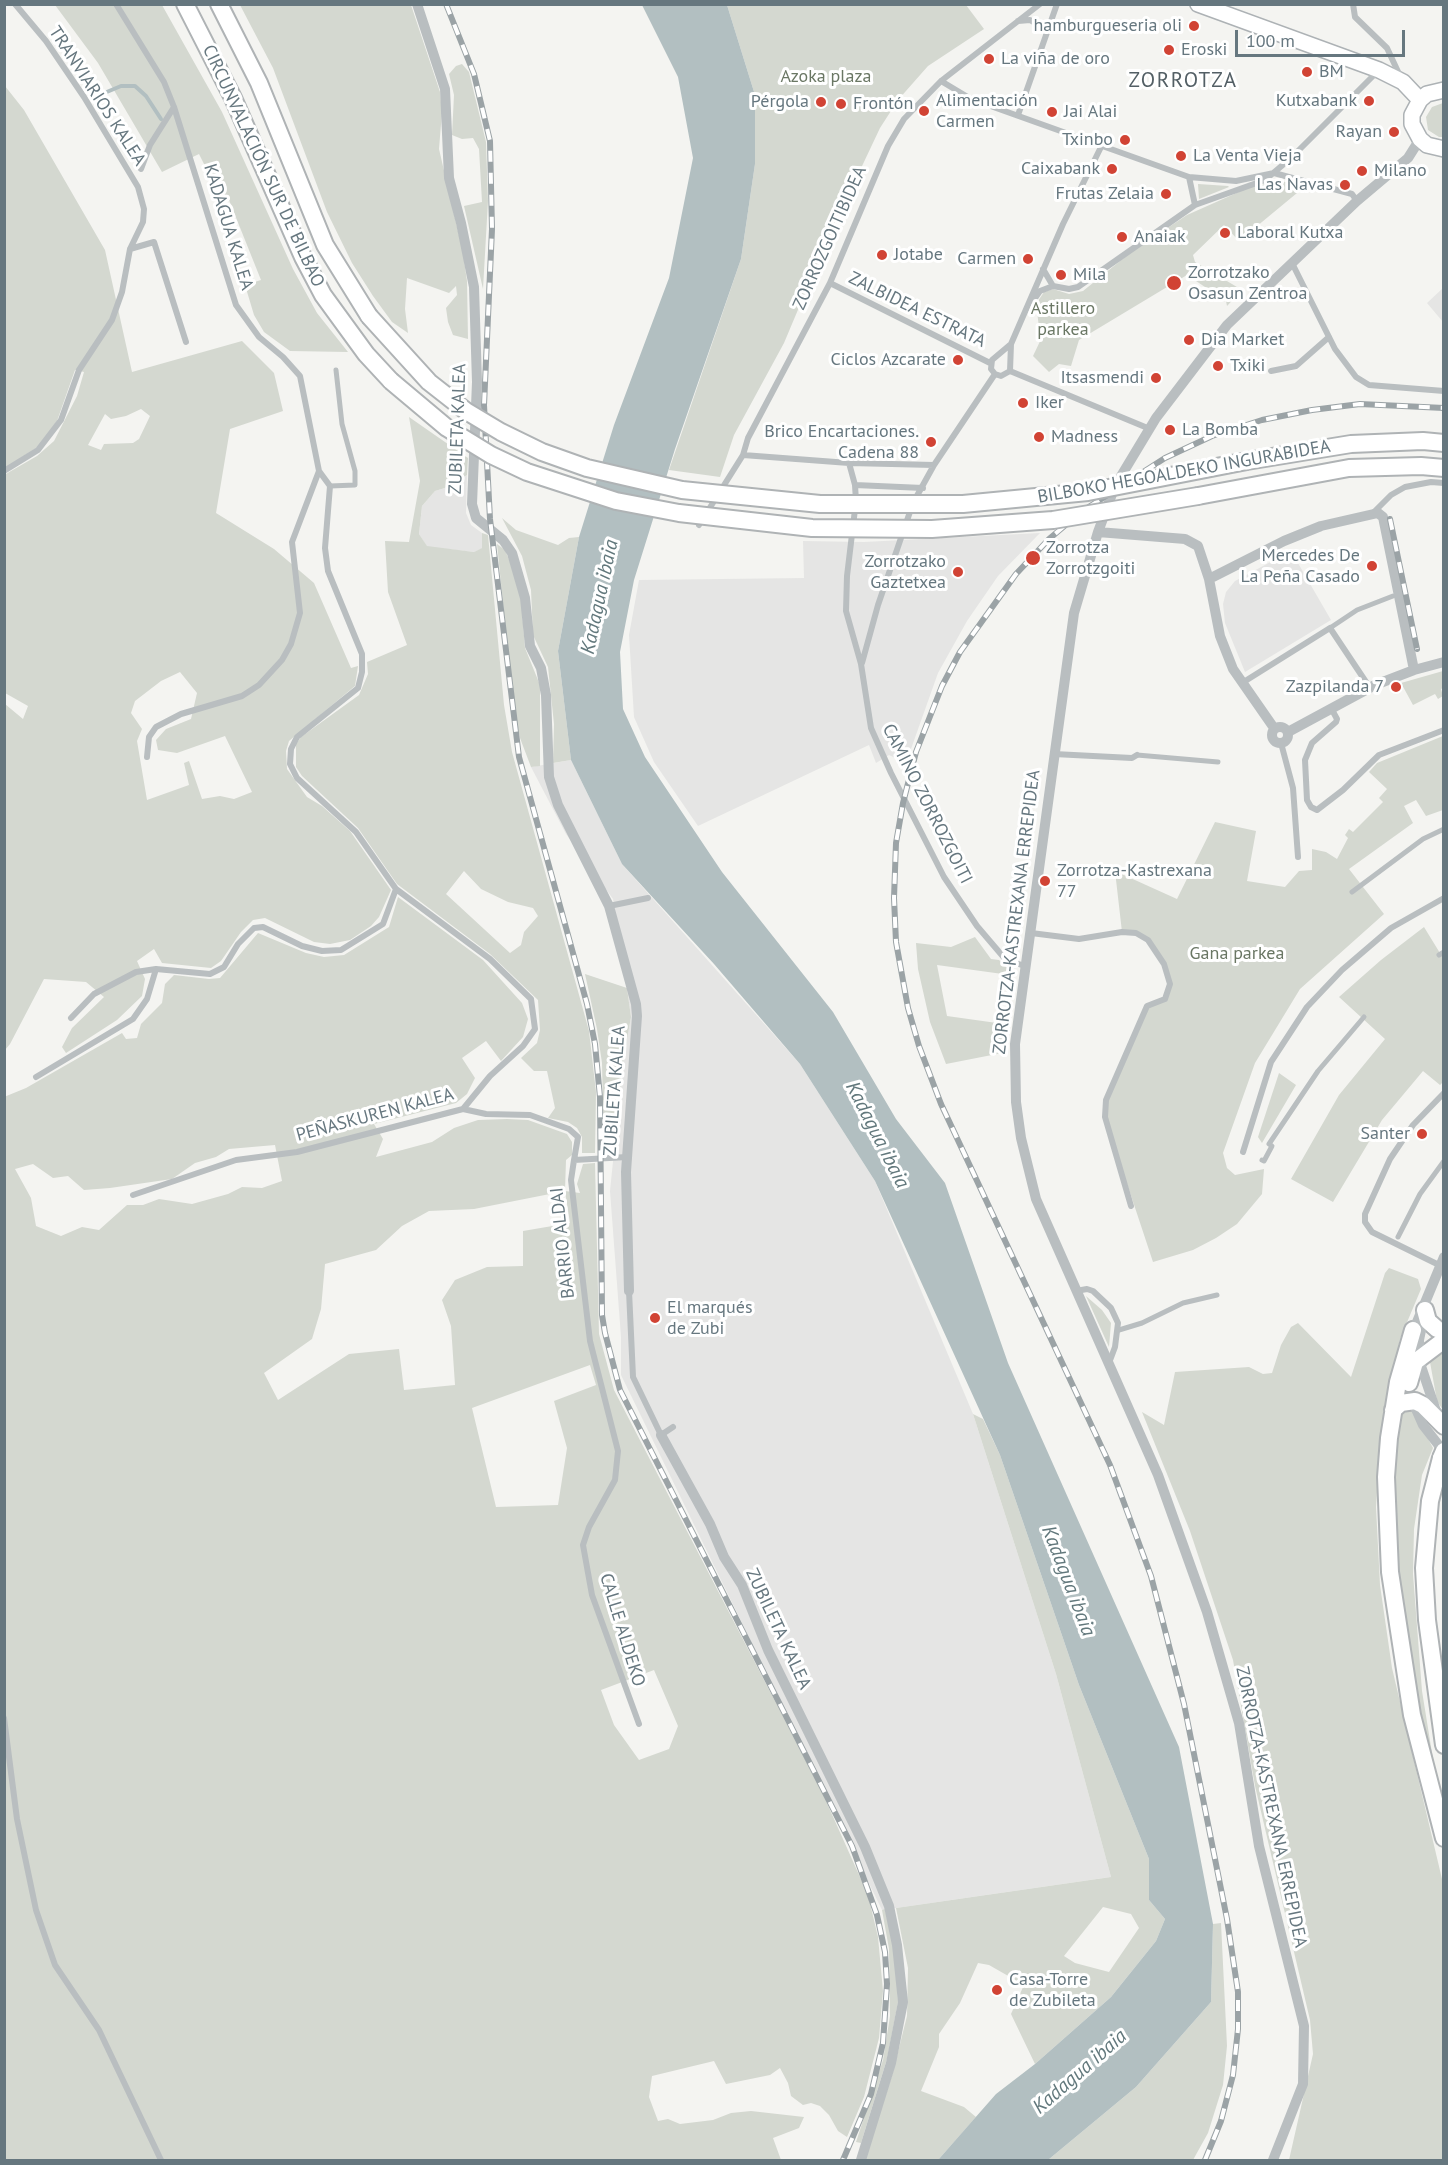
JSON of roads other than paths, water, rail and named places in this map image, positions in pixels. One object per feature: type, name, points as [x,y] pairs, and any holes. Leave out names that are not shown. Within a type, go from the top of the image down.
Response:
[{"type":"highway","name":"CIRCUNVALACIÓN SUR DE BILBAO","points":[[185,4],[233,98],[303,257],[323,295],[349,332],[391,381]]},
{"type":"highway","name":"CIRCUNVALACIÓN SUR DE BILBAO","points":[[219,4],[249,61],[325,245],[369,316]]},
{"type":"highway","name":"BILBOKO HEGOALDEKO INGURABIDEA","points":[[369,316],[429,382],[466,411],[501,432],[542,452],[587,468],[682,490],[820,504],[963,504],[1089,492],[1247,461],[1351,444],[1423,441],[1443,443]]},
{"type":"highway","name":"BILBOKO HEGOALDEKO INGURABIDEA","points":[[391,381],[447,428],[491,455],[527,472],[616,501],[679,513],[812,528],[932,529],[1053,520],[1349,468],[1421,466],[1443,468]]},
{"type":"highway","points":[[1425,1305],[1428,1321],[1443,1332]]},
{"type":"highway","points":[[1413,1330],[1404,1355],[1393,1410],[1386,1477],[1393,1604],[1412,1715],[1443,1839]]},
{"type":"highway","points":[[1409,1383],[1415,1362],[1443,1340]]},
{"type":"highway","points":[[1393,1410],[1401,1402],[1412,1401],[1423,1405],[1443,1425]]},
{"type":"highway","points":[[1443,1454],[1430,1501],[1424,1568],[1428,1631],[1443,1745]]},
{"type":"main road","points":[[1198,4],[1379,70],[1403,82],[1420,100]]},
{"type":"main road","points":[[1443,90],[1427,94],[1420,100],[1412,115],[1412,124],[1420,140],[1427,145],[1443,149]]},
{"type":"street","name":"TRANVIARIOS KALEA","points":[[15,4],[46,41],[84,97],[138,187],[144,209],[143,222],[130,249]]},
{"type":"street","name":"KADAGUA KALEA","points":[[116,4],[164,82],[174,107],[236,305],[259,337],[283,357],[300,376],[319,471]]},
{"type":"street","name":"ZUBILETA KALEA","points":[[417,4],[445,89],[449,178],[464,233],[474,287],[477,382],[472,504],[476,518],[503,540],[512,553],[525,598],[530,646],[541,668],[546,695],[549,777],[558,805],[609,906],[637,1016],[627,1157],[633,1377],[661,1435],[710,1524],[723,1557],[742,1585],[768,1650],[866,1846],[889,1906],[897,1945],[903,2002],[891,2063],[861,2160]]},
{"type":"street","name":"ZORROZGOITIBIDEA","points":[[699,525],[743,455],[754,427],[830,283],[888,146],[904,119],[941,81],[1040,4]]},
{"type":"street","points":[[1018,115],[1057,4]]},
{"type":"street","points":[[1353,4],[1355,17],[1387,48],[1403,82]]},
{"type":"street","points":[[1018,21],[1030,20],[1045,29],[1046,35]]},
{"type":"street","points":[[1026,311],[1040,291],[1053,286],[1069,289],[1078,287],[1195,205],[1265,180],[1274,174],[1379,70]]},
{"type":"street","points":[[941,81],[971,99],[1189,177],[1214,181],[1236,181],[1274,174],[1352,194],[1357,201]]},
{"type":"street","points":[[141,169],[150,145],[174,107]]},
{"type":"street","name":"ZORROTZA-KASTREXANA ERREPIDEA","points":[[1273,2160],[1303,2084],[1304,2026],[1259,1846],[1229,1682],[1158,1475],[1042,1216],[1027,1172],[1016,1102],[1015,1044],[1074,613],[1098,532],[1115,486],[1184,378],[1227,325],[1357,201],[1408,158],[1420,140]]},
{"type":"street","points":[[1010,371],[1011,344],[1094,156],[1101,147]]},
{"type":"street","points":[[1189,177],[1195,205]]},
{"type":"street","points":[[4,471],[38,450],[61,420],[79,370],[112,320],[122,292],[130,249],[154,242],[186,342]]},
{"type":"street","points":[[1292,262],[1329,337],[1349,369],[1369,385],[1443,391]]},
{"type":"street","points":[[1043,268],[1053,286]]},
{"type":"street","name":"ZALBIDEA ESTRATA","points":[[830,283],[990,363]]},
{"type":"street","points":[[1271,371],[1296,366],[1329,337]]},
{"type":"street","points":[[1010,371],[1001,376],[995,374],[990,363],[1011,344]]},
{"type":"street","points":[[319,471],[330,486],[355,485],[355,471],[342,424],[336,370]]},
{"type":"street","points":[[1010,371],[1150,429]]},
{"type":"street","points":[[861,664],[878,605],[914,503],[934,465],[995,374]]},
{"type":"street","points":[[743,455],[849,463],[934,465]]},
{"type":"street","name":"CAMINO ZORROZGOITI","points":[[849,463],[855,485],[856,501],[847,576],[846,611],[861,664],[871,728],[944,878],[977,926],[1006,960],[1025,966]]},
{"type":"street","points":[[147,757],[149,737],[156,727],[180,714],[227,703],[242,696],[259,685],[282,660],[291,644],[300,613],[292,542],[319,471]]},
{"type":"street","points":[[1209,579],[1284,541],[1321,526],[1373,513],[1391,495],[1418,483],[1443,483]]},
{"type":"street","points":[[855,485],[923,488]]},
{"type":"street","name":"PEÑASKUREN KALEA","points":[[133,1194],[236,1160],[297,1152],[463,1109],[490,1076],[523,1047],[535,1029],[531,999],[490,959],[396,889],[356,832],[297,777],[290,764],[291,749],[297,736],[358,688],[362,672],[362,654],[328,571],[325,548],[330,486]]},
{"type":"street","points":[[1373,513],[1383,517],[1414,670]]},
{"type":"street","points":[[1098,532],[1192,541],[1202,554],[1220,636],[1233,669],[1275,728]]},
{"type":"street","points":[[1242,683],[1357,610],[1393,596]]},
{"type":"street","points":[[1330,628],[1370,688]]},
{"type":"street","points":[[1288,732],[1370,688],[1414,670],[1443,662]]},
{"type":"street","points":[[1331,708],[1337,719],[1336,722],[1312,743],[1305,760],[1307,800],[1311,807],[1317,810],[1343,790],[1379,755],[1443,730]]},
{"type":"street","points":[[1275,728],[1283,727],[1288,732],[1288,738],[1281,743]]},
{"type":"street","points":[[1275,728],[1273,740],[1281,743]]},
{"type":"street","points":[[1281,743],[1293,788],[1298,857]]},
{"type":"street","points":[[1054,754],[1132,758],[1137,755],[1218,762]]},
{"type":"street","points":[[1352,892],[1423,839],[1443,829]]},
{"type":"street","points":[[71,1018],[94,994],[136,972],[156,969],[210,974],[224,967],[238,944],[254,928],[263,927],[302,946],[322,951],[340,950],[383,924],[396,889]]},
{"type":"street","points":[[609,906],[648,898]]},
{"type":"street","points":[[1243,1152],[1271,1062],[1312,1000],[1359,954],[1391,928],[1443,898]]},
{"type":"street","points":[[1031,933],[1079,939],[1122,932],[1136,933],[1148,940],[1164,964],[1170,984],[1165,999],[1147,1006],[1106,1100],[1105,1117],[1131,1206]]},
{"type":"street","points":[[36,1077],[133,1019],[147,999],[156,969]]},
{"type":"street","points":[[1262,1160],[1264,1161],[1272,1146],[1269,1144],[1318,1071],[1364,1017]]},
{"type":"street","points":[[1443,1093],[1413,1125],[1390,1158],[1365,1214],[1365,1222],[1372,1232],[1441,1261],[1413,1330],[1408,1363],[1412,1401],[1423,1425],[1443,1454]]},
{"type":"street","points":[[463,1109],[486,1114],[530,1115],[569,1129],[578,1137],[574,1160]]},
{"type":"street","name":"BARRIO ALDAI","points":[[599,1374],[590,1341],[571,1180],[574,1160],[627,1157]]},
{"type":"street","points":[[1398,1237],[1420,1194],[1443,1161]]},
{"type":"street","points":[[1075,1292],[1087,1289],[1093,1291],[1111,1308],[1119,1330],[1108,1366]]},
{"type":"street","points":[[1119,1330],[1142,1323],[1183,1303],[1217,1295]]},
{"type":"street","points":[[1425,1305],[1419,1357],[1437,1416],[1443,1425]]},
{"type":"street","name":"CALLE ALDEKO","points":[[599,1374],[618,1451],[615,1480],[589,1527],[583,1545],[592,1595],[639,1724]]},
{"type":"street","points":[[661,1435],[673,1427]]},
{"type":"street","points":[[4,1718],[17,1819],[36,1910],[55,1965],[99,2030],[160,2160]]},
{"type":"water","name":"Kadagua ibaia","points":[[642,5],[727,5],[755,95],[755,164],[741,259],[675,449],[634,580],[620,652],[623,709],[645,757],[722,872],[833,1012],[896,1119],[945,1183],[1008,1363],[1179,1747],[1213,1924],[1211,2002],[1136,2087],[1048,2160],[938,2160],[996,2094],[1035,2064],[1111,1997],[1156,1941],[1165,1919],[1149,1900],[1149,1859],[1079,1685],[1000,1455],[875,1181],[800,1064],[714,964],[622,864],[571,760],[558,651],[579,537],[614,425],[669,278],[693,158],[678,77]]},
{"type":"waterway","points":[[102,94],[121,86],[135,86],[146,96],[161,119]]},
{"type":"railway","points":[[446,4],[474,74],[490,141],[492,229],[484,405],[490,519],[519,757],[587,1004],[595,1044],[600,1097],[602,1315],[605,1333],[620,1390],[852,1846],[877,1915],[885,1952],[887,1984],[883,2043],[871,2094],[843,2160]]},
{"type":"railway","points":[[1205,2160],[1221,2121],[1233,2075],[1238,2029],[1238,1992],[1227,1919],[1184,1704],[1151,1576],[1110,1465],[941,1104],[919,1046],[908,1008],[896,942],[894,898],[896,843],[916,752],[942,686],[960,652],[1016,574],[1049,539],[1081,512],[1165,458],[1212,436],[1262,420],[1312,410],[1360,404],[1444,408]]},
{"type":"railway","points":[[1390,519],[1417,649]]},
{"type":"place","name":"hamburgueseria oli","points":[[1194,26]]},
{"type":"place","name":"Eroski","points":[[1169,50]]},
{"type":"place","name":"La viña de oro","points":[[989,59]]},
{"type":"place","name":"BM","points":[[1307,72]]},
{"type":"place","name":"Kutxabank","points":[[1369,101]]},
{"type":"place","name":"Pérgola","points":[[821,102]]},
{"type":"place","name":"Frontón","points":[[841,104]]},
{"type":"place","name":"Alimentación Carmen","points":[[924,111]]},
{"type":"place","name":"Jai Alai","points":[[1052,112]]},
{"type":"place","name":"Rayan","points":[[1394,132]]},
{"type":"place","name":"Txinbo","points":[[1125,140]]},
{"type":"place","name":"La Venta Vieja","points":[[1181,156]]},
{"type":"place","name":"Caixabank","points":[[1112,169]]},
{"type":"place","name":"Milano","points":[[1362,171]]},
{"type":"place","name":"Las Navas","points":[[1345,185]]},
{"type":"place","name":"Frutas Zelaia","points":[[1166,194]]},
{"type":"place","name":"Laboral Kutxa","points":[[1225,233]]},
{"type":"place","name":"Anaiak","points":[[1122,237]]},
{"type":"place","name":"Jotabe","points":[[882,255]]},
{"type":"place","name":"Carmen","points":[[1028,259]]},
{"type":"place","name":"Mila","points":[[1061,275]]},
{"type":"place","name":"Zorrotzako Osasun Zentroa","points":[[1174,283]]},
{"type":"place","name":"Dia Market","points":[[1189,340]]},
{"type":"place","name":"Ciclos Azcarate","points":[[958,360]]},
{"type":"place","name":"Txiki","points":[[1218,366]]},
{"type":"place","name":"Itsasmendi","points":[[1156,378]]},
{"type":"place","name":"Iker","points":[[1023,403]]},
{"type":"place","name":"La Bomba","points":[[1170,430]]},
{"type":"place","name":"Madness","points":[[1039,437]]},
{"type":"place","name":"Brico Encartaciones. Cadena 88","points":[[931,442]]},
{"type":"place","name":"Zorrotza Zorrotzgoiti","points":[[1033,558]]},
{"type":"place","name":"Mercedes De La Peña Casado","points":[[1372,566]]},
{"type":"place","name":"Zorrotzako Gaztetxea","points":[[958,572]]},
{"type":"place","name":"Zazpilanda 7","points":[[1396,687]]},
{"type":"place","name":"Zorrotza-Kastrexana 77","points":[[1045,881]]},
{"type":"place","name":"Santer","points":[[1422,1134]]},
{"type":"place","name":"El marqués de Zubi","points":[[655,1318]]},
{"type":"place","name":"Casa-Torre de Zubileta","points":[[997,1990]]},
{"type":"district","name":"ZORROTZA","points":[[1183,81]]},
{"type":"park label","name":"Azoka plaza","points":[[826,77]]},
{"type":"park label","name":"Astillero parkea","points":[[1063,319]]},
{"type":"park label","name":"Gana parkea","points":[[1237,954]]}]
